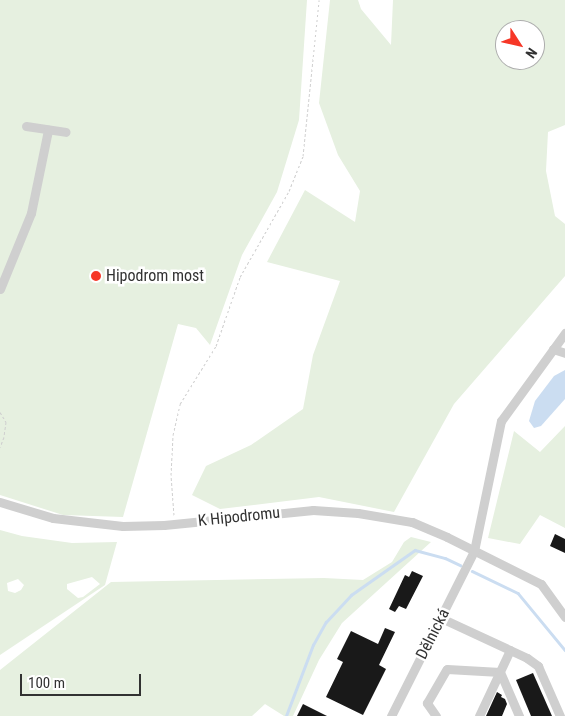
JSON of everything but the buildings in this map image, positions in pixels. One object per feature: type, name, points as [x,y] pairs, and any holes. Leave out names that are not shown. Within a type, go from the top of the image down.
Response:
[{"type":"street","points":[[26,126],[66,132]]},
{"type":"street","points":[[0,288],[31,213],[48,130]]},
{"type":"street","name":"Dělnická","points":[[391,716],[474,551],[501,421],[565,333]]},
{"type":"street","points":[[553,350],[565,353]]},
{"type":"street","name":"K Hipodromu","points":[[0,502],[53,518],[99,524],[174,524],[313,510],[358,513],[412,522],[541,584],[565,617]]},
{"type":"street","points":[[441,618],[510,650],[538,666],[560,716]]},
{"type":"street","points":[[479,716],[510,650]]},
{"type":"street","points":[[436,716],[427,703],[447,669],[500,672]]},
{"type":"street","points":[[500,672],[519,716]]},
{"type":"path","points":[[174,524],[172,458],[173,435],[178,410],[183,396],[216,346],[240,278],[289,191],[302,156],[319,0]]},
{"type":"path","points":[[0,412],[6,422],[4,437],[0,447]]},
{"type":"green space","name":"Hipodrom most","points":[[0,0],[307,0],[299,120],[277,192],[242,255],[210,345],[196,328],[178,324],[123,517],[63,515],[0,495]]},
{"type":"green space","points":[[330,0],[358,0],[361,9],[391,45],[393,0],[565,0],[565,125],[548,132],[546,171],[555,216],[565,224],[565,276],[454,404],[394,512],[319,497],[220,509],[192,495],[206,466],[251,445],[303,409],[313,355],[340,281],[267,262],[305,190],[355,222],[360,191],[338,155],[319,103]]},
{"type":"green space","points":[[565,426],[565,528],[540,515],[520,544],[488,538],[514,431],[540,452]]},
{"type":"green space","points":[[0,530],[22,536],[72,543],[117,542],[105,585],[0,655]],"holes":[[[92,577],[100,584],[83,597],[78,598],[67,589],[67,584]],[[18,579],[24,585],[21,590],[15,593],[8,591],[7,583]]]},
{"type":"green space","points":[[411,537],[431,542],[342,623],[319,660],[293,716],[284,716],[265,704],[252,716],[0,716],[0,670],[111,582],[324,578],[363,580],[392,562],[404,542]]},
{"type":"water","points":[[565,370],[565,399],[541,426],[534,428],[529,421],[535,401],[554,376]]},
{"type":"waterway","points":[[286,716],[313,645],[326,622],[351,595],[415,550],[445,558],[460,565]]},
{"type":"waterway","points":[[472,571],[518,593],[565,650]]},
{"type":"place","name":"Hipodrom most","points":[[96,276]]}]
